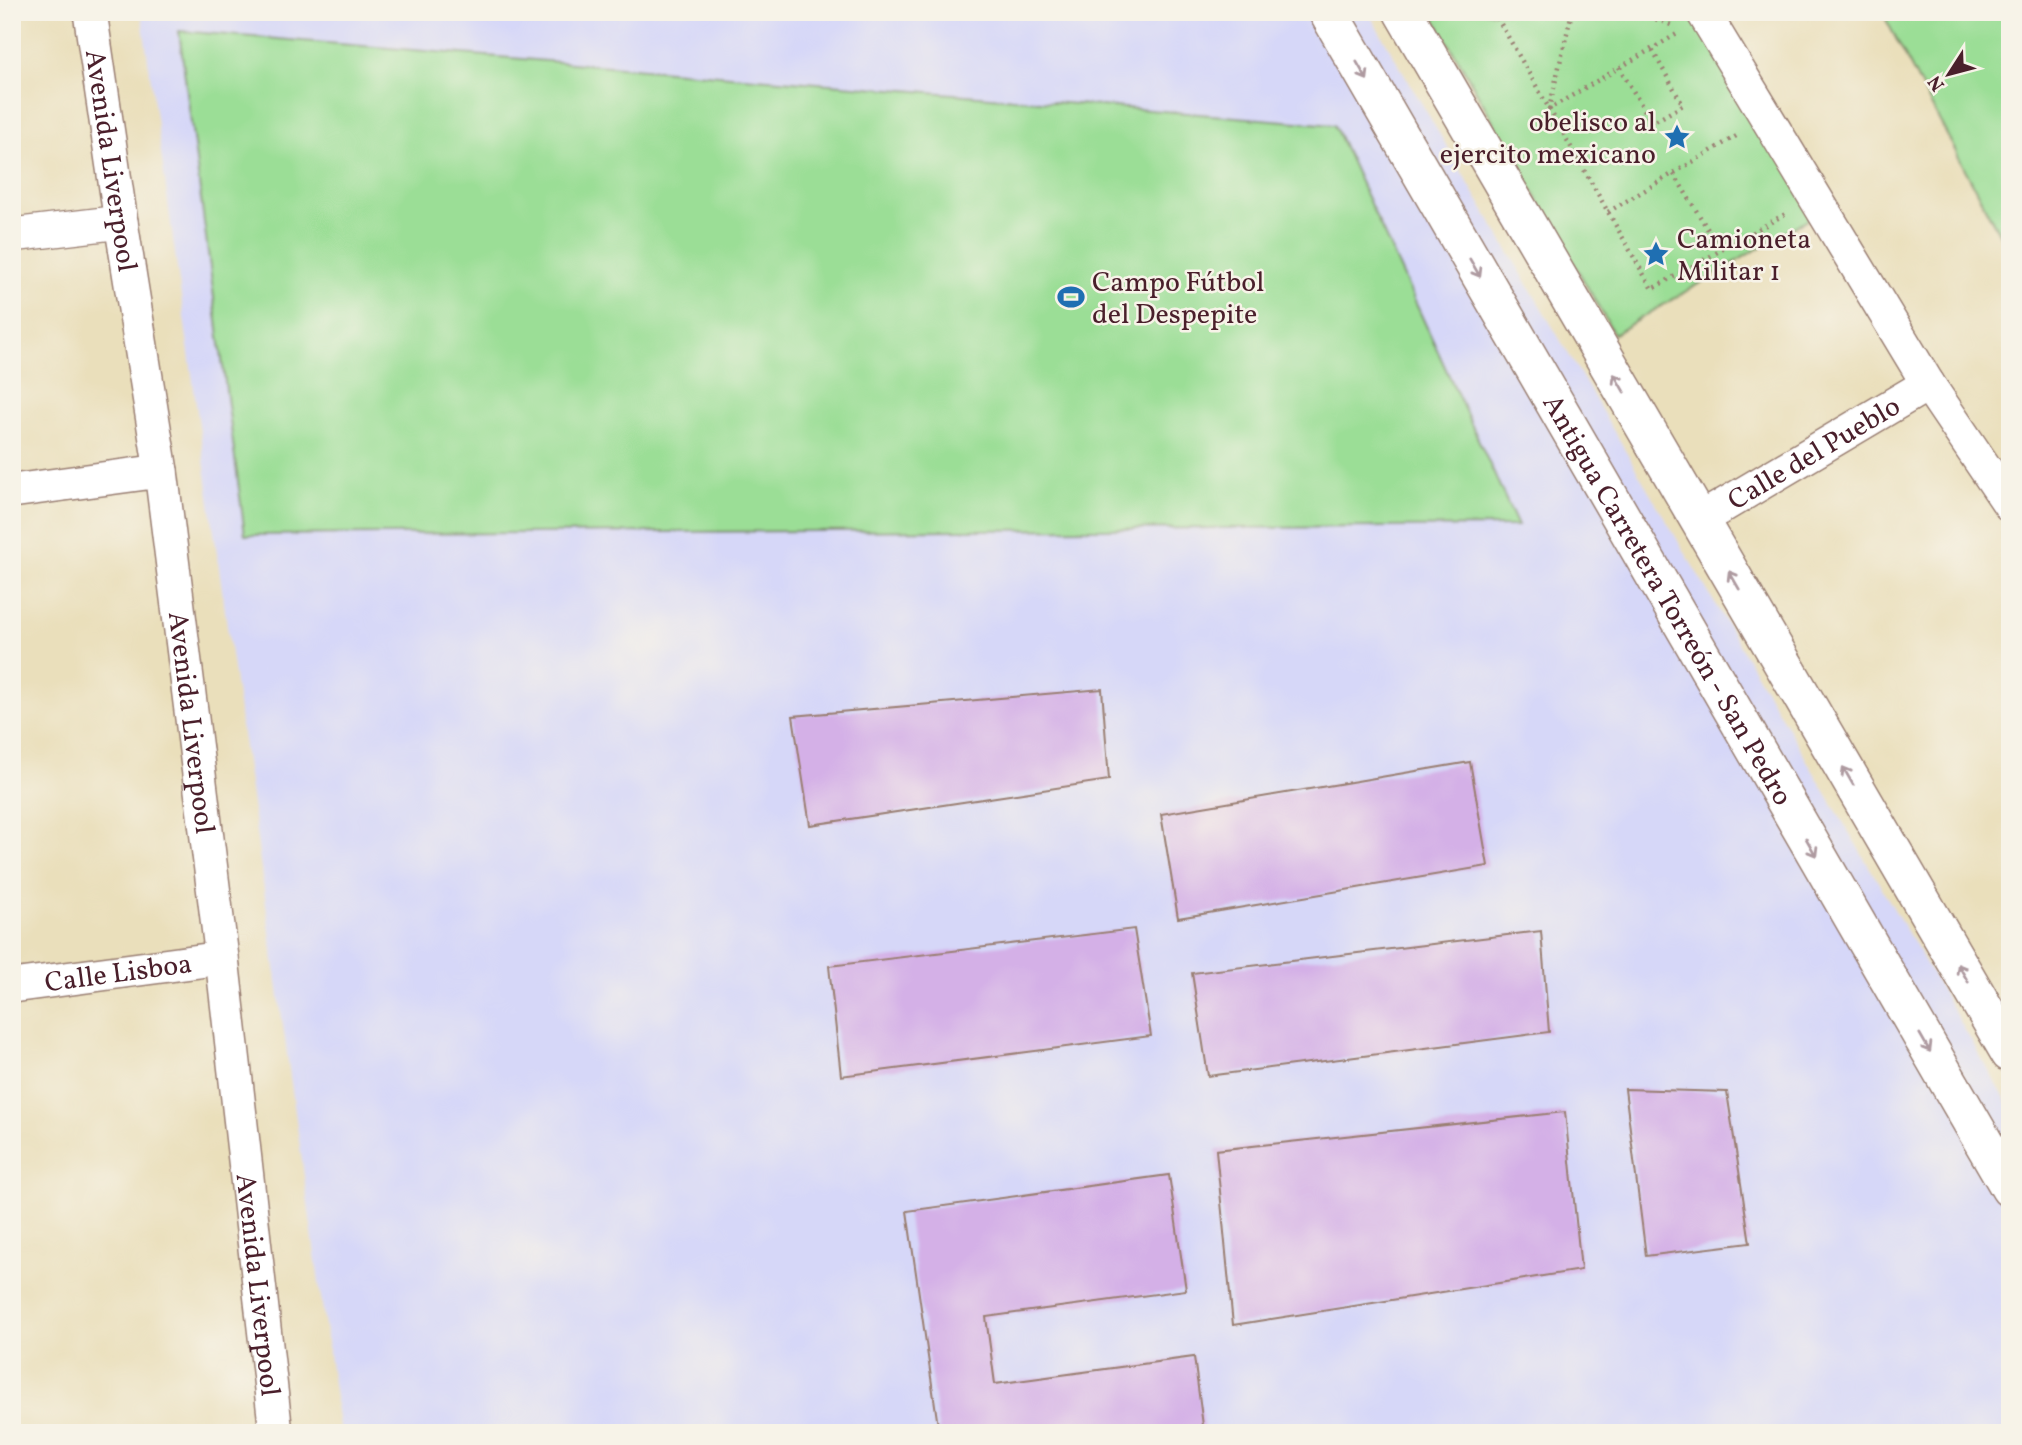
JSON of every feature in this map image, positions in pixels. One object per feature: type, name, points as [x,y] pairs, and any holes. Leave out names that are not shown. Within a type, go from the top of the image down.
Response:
[{"type":"main road","name":"Antigua Carretera Torreón - San Pedro","points":[[1328,12],[2010,1188]]},
{"type":"main road","points":[[1403,12],[2010,1053]]},
{"type":"street","name":"Avenida Liverpool","points":[[90,12],[161,471],[222,958],[276,1433]]},
{"type":"street","points":[[1703,12],[1928,384],[2010,505]]},
{"type":"street","points":[[12,235],[121,222]]},
{"type":"street","name":"Calle del Pueblo","points":[[1699,520],[1928,384]]},
{"type":"street","points":[[12,491],[161,471]]},
{"type":"street","name":"Calle Lisboa","points":[[12,986],[222,958]]},
{"type":"path","points":[[1494,12],[1652,289],[1788,214],[1781,202]]},
{"type":"path","points":[[1549,109],[1572,12]]},
{"type":"path","points":[[1549,109],[1684,30],[1636,12]]},
{"type":"path","points":[[1619,67],[1652,123],[1683,105],[1651,48]]},
{"type":"path","points":[[1608,212],[1742,133]]},
{"type":"path","points":[[1674,174],[1721,251]]},
{"type":"shaded area","points":[[176,12],[1368,12],[2010,1107],[2010,1433],[340,1433],[142,17]]},
{"type":"green space","points":[[1431,12],[1695,12],[1818,213],[1614,334]]},
{"type":"green space","points":[[1882,12],[2010,12],[2010,249],[2004,243]]},
{"type":"green space","points":[[179,31],[1334,125],[1518,526],[245,535]]},
{"type":"building","points":[[1102,689],[1109,780],[810,825],[793,716]]},
{"type":"building","points":[[1470,762],[1488,866],[1178,918],[1161,814]]},
{"type":"building","points":[[1134,929],[1151,1036],[841,1076],[829,966]]},
{"type":"building","points":[[1541,931],[1549,1032],[1208,1076],[1192,973]]},
{"type":"building","points":[[1625,1089],[1727,1092],[1750,1243],[1646,1256]]},
{"type":"building","points":[[1565,1112],[1581,1270],[1233,1325],[1216,1150]]},
{"type":"building","points":[[1169,1175],[1186,1290],[986,1317],[995,1384],[1194,1357],[1204,1433],[939,1433],[907,1211]]},
{"type":"place","name":"obelisco al ejercito mexicano","points":[[1677,137]]},
{"type":"place","name":"Camioneta Militar 1","points":[[1656,254]]},
{"type":"place","name":"Campo Fútbol del Despepite","points":[[1071,297]]}]
